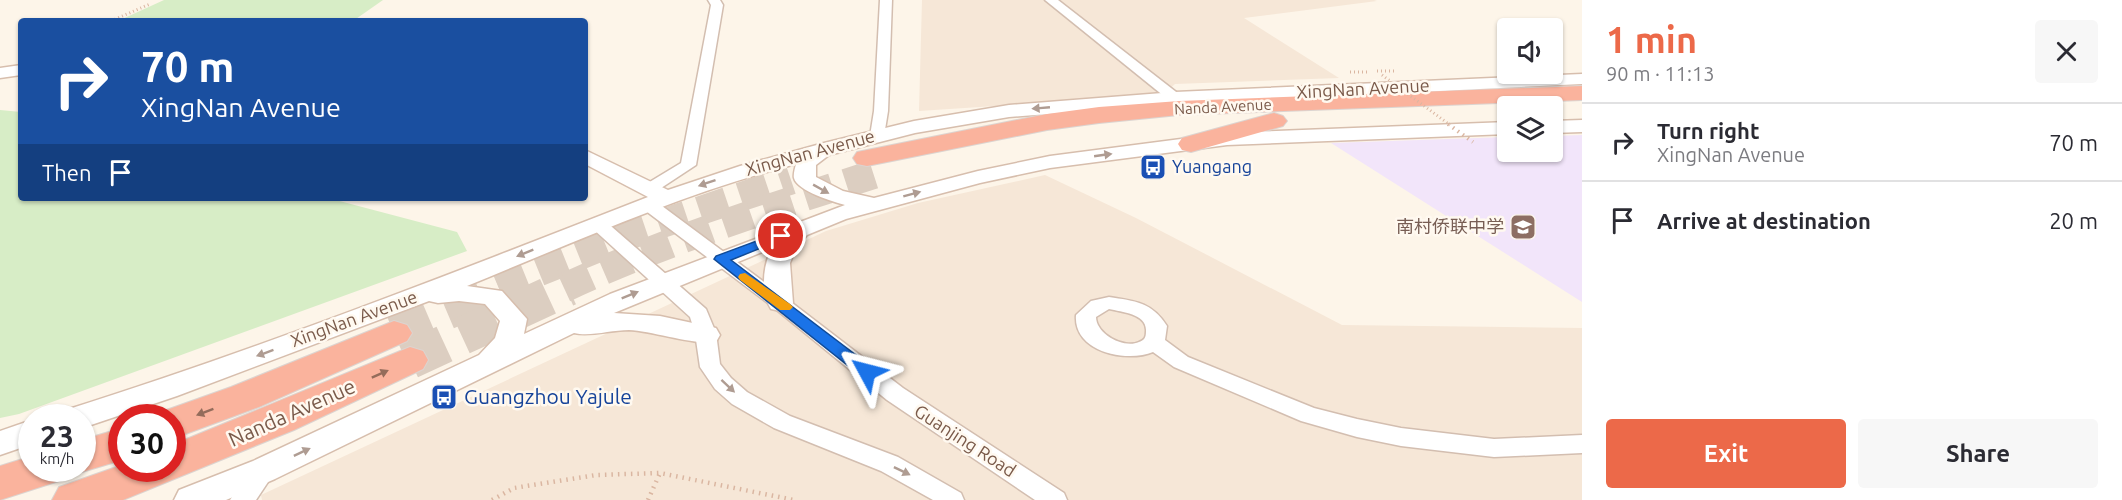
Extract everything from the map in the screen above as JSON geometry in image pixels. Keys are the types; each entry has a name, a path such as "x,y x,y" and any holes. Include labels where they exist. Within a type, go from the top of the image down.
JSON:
{"highway":[{"name":"Nanda Avenue","path":"1497,113 1112,129 876,165 1047,122 1099,115 1179,108 1582,93"},
{"path":"1234,95 1344,101"},
{"path":"1563,111 1582,110"},
{"path":"1191,144 1274,121"},
{"name":"Nanda Avenue","path":"186,419 245,397 402,346 280,419 186,457"},
{"path":"0,483 18,477"},
{"path":"74,500 123,482"}],"main road":[{"path":"0,75 18,71"},
{"path":"0,75 18,77"},
{"name":"XingNan Avenue","path":"96,412 167,389 410,299 597,224 654,197 824,149 915,127 1009,111 1175,98 1582,79"},
{"path":"1563,127 1582,126"},
{"path":"191,500 264,470 619,300 838,214 978,177 1050,162 1227,139 1497,128"},
{"path":"824,149 806,163 805,180 824,193 877,204"},
{"path":"588,158 654,197"},
{"path":"780,303 776,270 780,251 799,229"},
{"path":"410,299 459,293 493,297 514,319 508,342 480,367"},
{"path":"548,334 603,321 626,320 671,326 706,335"},
{"path":"0,442 18,436"}],"street":[{"path":"654,197 688,165 717,5 714,0"},
{"path":"877,136 881,111 886,0"},
{"path":"1051,0 1175,98"},
{"name":"Guanjing Road","path":"654,197 721,259 895,394 1055,500"},
{"path":"597,224 699,314 706,335 710,366 725,384 756,410 811,435 870,456 927,483 952,500"},
{"path":"1155,343 1181,362 1309,415 1357,428 1401,437 1494,448 1582,444"},
{"path":"242,500 264,470"}],"path":[{"path":"118,18 150,4"},
{"path":"1377,72 1401,71"},
{"path":"1350,72 1369,72"},
{"path":"1382,75 1473,142"},
{"path":"648,500 660,473"},
{"path":"492,500 514,488 549,482 596,475 660,473 794,500"}],"shaded area":[{"path":"922,0 1377,1 1244,18 1339,78 1175,84 1163,95 919,111"},
{"name":"南村侨联中学","path":"1582,135 1582,302 1331,143 1497,137 1497,162 1563,162 1563,136"},
{"path":"1045,175 1136,218 1342,325 1582,328 1582,500 262,500 261,495 826,231 918,203"}],"green space":[{"path":"164,0 383,0 357,18 125,18"},
{"path":"0,110 18,112 18,201 339,201 457,232 467,251 46,404 18,404 18,414 0,418"}],"tunnel":[{"path":"564,288 682,239 884,171"},
{"path":"499,288 640,231 791,180"},
{"path":"394,333 502,287"},
{"path":"410,360 568,287"}],"slow traffic":[{"path":"745,277 785,307"}],"place":[{"name":"Yuangang","path":"1153,167"},
{"name":"南村侨联中学","path":"1523,227"},
{"name":"Guangzhou Yajule","path":"444,397"}],"route":[{"path":"781,236 721,259 867,372"}]}
